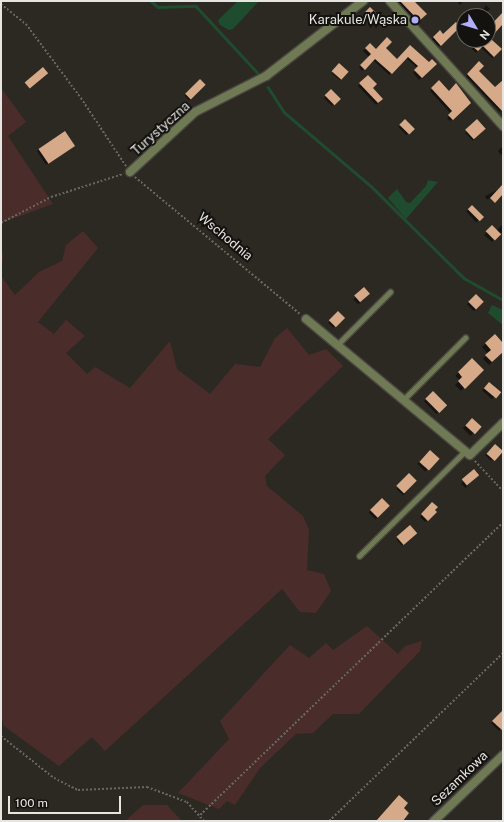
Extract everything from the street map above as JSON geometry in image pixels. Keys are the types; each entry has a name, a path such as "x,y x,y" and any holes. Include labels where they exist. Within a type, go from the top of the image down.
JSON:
{"street":[{"name":"Turystyczna","path":"130,172 195,112 266,76 363,1"},
{"path":"390,1 503,126"},
{"path":"306,319 468,453 503,423"},
{"name":"Sezamkowa","path":"434,821 503,755"}],"lane":[{"path":"336,345 390,292"},
{"path":"403,400 464,338"},
{"path":"359,556 468,453"}],"path":[{"name":"Wschodnia","path":"1,4 26,24 81,98 130,172 306,319"},
{"name":"Turystyczna","path":"1,223 51,197 130,172"},
{"path":"468,453 503,491"},
{"path":"200,815 503,522"},
{"path":"329,821 503,653"},
{"path":"1,736 54,778 78,790 147,787 187,802 204,821"}],"shaded area":[{"path":"238,1 259,1 233,29 229,30 220,25 218,20"},
{"path":"1,88 26,122 8,136 53,204 1,223"},
{"path":"428,180 438,182 406,219 388,198 397,189 406,202 410,203 426,186"},
{"path":"83,231 98,248 38,322 54,334 66,320 85,336 66,353 87,374 95,367 130,388 170,341 177,369 210,394 235,364 260,367 275,338 287,328 309,355 326,349 343,366 268,439 285,455 265,476 267,486 303,516 309,530 307,570 324,574 331,591 316,613 300,612 282,589 105,751 92,737 59,766 4,726 1,715 1,276 15,295 39,272 62,261 66,245"},
{"path":"1,250 3,255 1,276"},
{"path":"492,305 503,310 503,325 488,313"},
{"path":"367,626 398,654 405,646 422,641 420,651 359,714 333,714 313,733 296,734 260,768 235,805 227,801 219,809 178,793 229,739 220,721 290,645 309,658 326,643 333,650"},
{"path":"143,805 167,805 182,821 125,821"}],"building":[{"path":"400,1 414,1 427,14 419,21"},
{"path":"370,7 379,16 374,22 364,13"},
{"path":"503,12 503,24 496,32 496,19"},
{"path":"456,22 456,31 441,46 433,37 440,30 443,34"},
{"path":"387,37 392,42 386,48 397,59 410,45 429,62 432,59 437,64 422,78 414,70 418,66 408,57 392,74 375,59 365,70 360,65 371,54 365,48 370,43 376,49"},
{"path":"496,44 502,49 494,57 485,48 496,48"},
{"path":"479,61 484,66 479,71 495,87 503,80 503,112 467,74"},
{"path":"339,63 349,72 341,80 332,71"},
{"path":"43,67 48,73 30,89 25,82"},
{"path":"368,75 377,84 373,88 383,99 378,103 359,83"},
{"path":"200,79 206,85 191,100 185,94"},
{"path":"439,80 449,91 456,83 471,103 453,120 448,115 452,111 431,88"},
{"path":"331,89 341,99 335,105 325,95"},
{"path":"405,119 415,129 409,135 399,125"},
{"path":"477,119 486,129 474,139 465,130"},
{"path":"65,131 75,146 49,164 38,149"},
{"path":"503,184 503,194 495,203 490,198"},
{"path":"472,205 484,217 480,221 468,209"},
{"path":"492,225 501,234 495,241 486,231"},
{"path":"364,287 370,294 360,302 354,296"},
{"path":"476,294 484,302 476,310 468,302"},
{"path":"338,311 345,318 336,327 329,320"},
{"path":"495,334 503,343 503,352 492,362 485,355 491,350 485,343"},
{"path":"472,358 484,370 465,389 458,381 462,377 458,372"},
{"path":"489,382 501,392 496,398 484,388"},
{"path":"433,391 447,405 439,413 425,399"},
{"path":"472,418 482,427 475,434 465,425"},
{"path":"495,444 503,452 495,461 486,454"},
{"path":"430,450 440,459 429,471 419,462"},
{"path":"474,469 479,475 467,485 462,479"},
{"path":"409,473 417,481 404,494 396,486"},
{"path":"382,498 390,506 378,518 370,510"},
{"path":"432,502 438,507 435,510 437,512 428,521 421,514"},
{"path":"410,525 417,533 404,545 396,537"},
{"path":"503,710 503,731 492,721"},
{"path":"399,795 408,803 404,808 409,813 403,821 376,821"}],"waterway":[{"path":"151,1 158,7 196,6 257,72"},
{"path":"268,87 284,112 371,186 464,278 503,300"}],"place":[{"name":"Karakule/Wąska","path":"415,20"}]}
